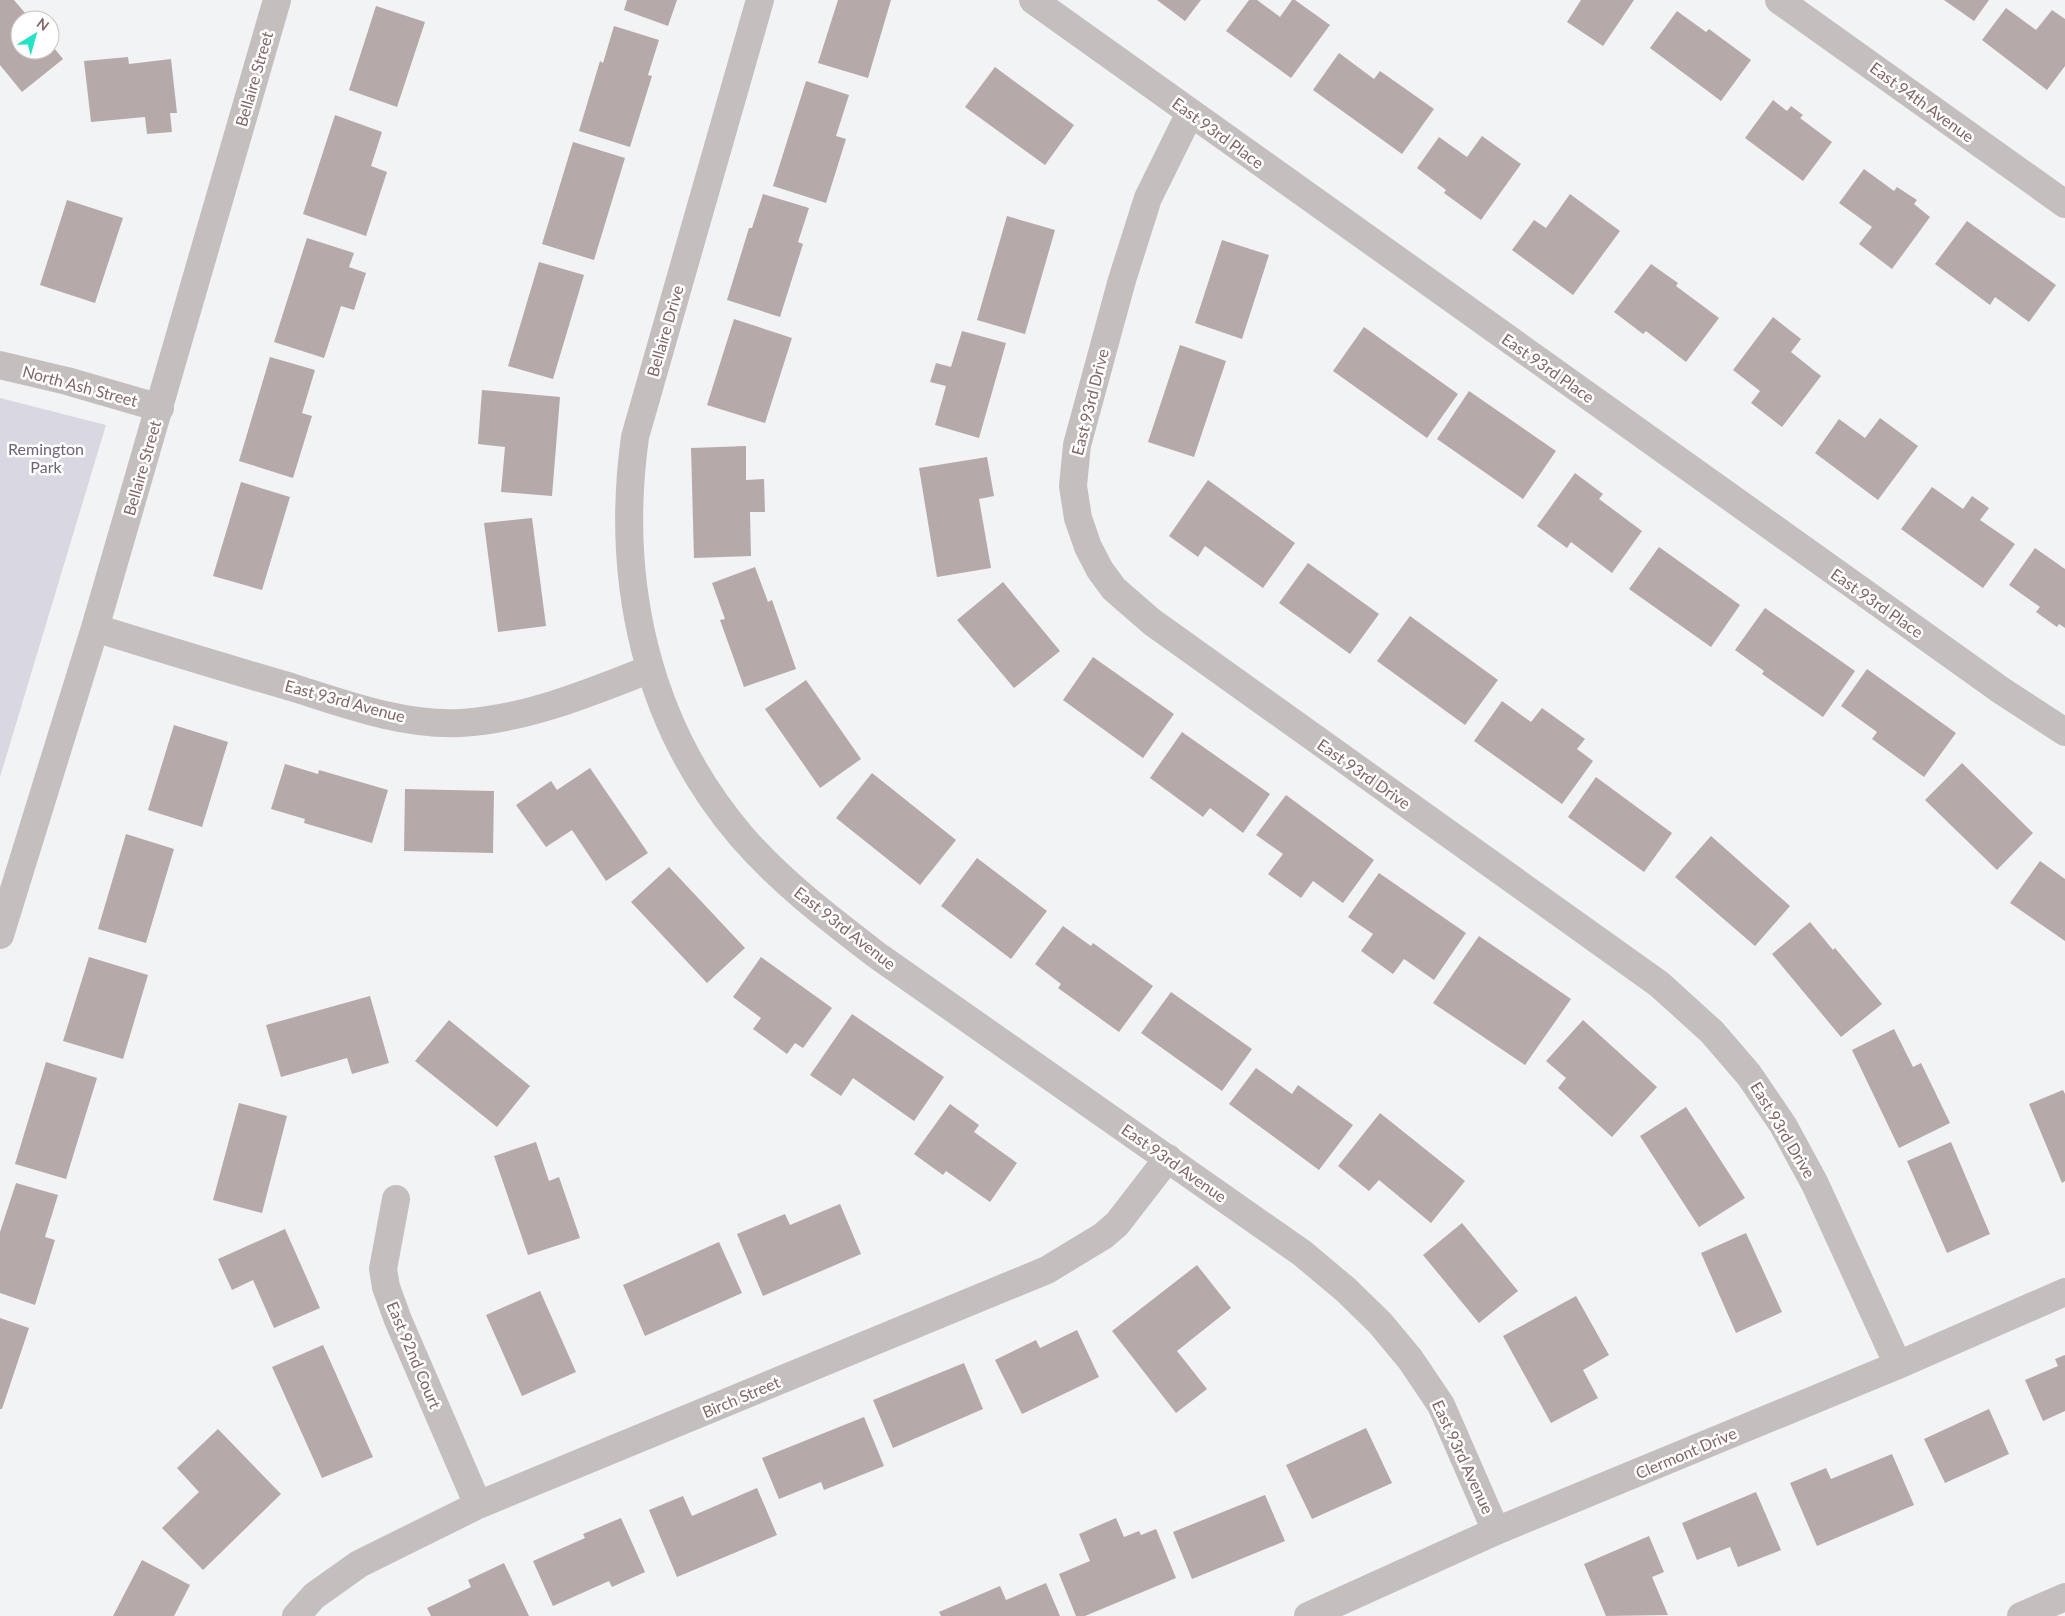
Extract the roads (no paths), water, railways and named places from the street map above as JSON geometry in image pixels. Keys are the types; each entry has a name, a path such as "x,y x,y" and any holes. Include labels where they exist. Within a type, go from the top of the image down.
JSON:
{"street":[{"name":"Bellaire Street","path":"0,934 95,628 277,0"},
{"name":"Bellaire Drive","path":"650,669 634,599 628,538 630,468 635,437 760,0"},
{"name":"East 93rd Place","path":"1033,0 2002,691 2065,732"},
{"name":"East 94th Avenue","path":"1779,0 2065,204"},
{"name":"East 93rd Drive","path":"1190,113 1148,198 1122,280 1077,445 1073,486 1078,518 1088,547 1100,570 1114,590 1152,622 1659,984 1712,1032 1750,1075 1783,1125 1815,1184 1898,1365"},
{"name":"North Ash Street","path":"0,365 160,408"},
{"name":"East 93rd Avenue","path":"95,628 365,710 423,721 461,723 525,713 586,694 650,669 666,714 680,743 719,808 779,875 817,909 878,956 1302,1253 1345,1289 1380,1323 1410,1359 1441,1405 1496,1531"},
{"name":"Birch Street","path":"296,1616 314,1596 359,1564 478,1505 1047,1270 1103,1236 1117,1224 1168,1158"},
{"name":"East 92nd Court","path":"396,1198 383,1270 386,1287 398,1320 478,1505"},
{"name":"Clermont Drive","path":"1308,1616 1496,1531 1898,1365 2065,1292"},
{"path":"2022,1616 2065,1597"}],"park label":[{"name":"Remington Park","path":"46,458"}]}
